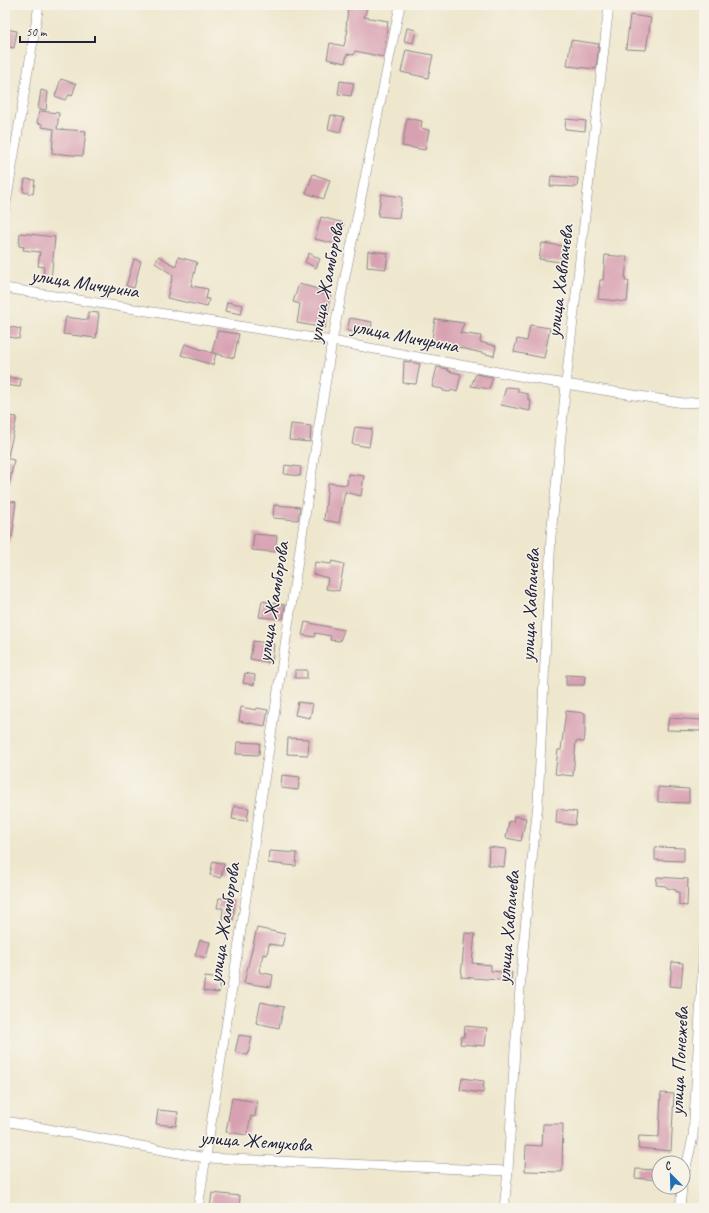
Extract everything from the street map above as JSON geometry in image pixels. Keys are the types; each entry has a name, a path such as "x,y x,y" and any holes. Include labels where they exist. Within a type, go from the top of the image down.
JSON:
{"street":[{"path":"5,209 39,5"},
{"name":"улица Жамборова","path":"198,1208 332,341 400,5"},
{"name":"улица Хавпачева","path":"504,1208 508,1171 515,1041 538,803 552,536 566,384 609,5"},
{"name":"улица Мичурина","path":"5,288 332,341 566,384 683,403 704,402"},
{"name":"улица Понежева","path":"689,1155 693,1137 704,943"},
{"name":"улица Жемухова","path":"5,1121 206,1158 508,1171"},
{"path":"680,1208 681,1195"}],"building":[{"path":"348,5 368,5 364,17 388,21 383,57 355,51 354,55 347,54 345,63 327,59 330,43 344,46 348,30 346,30"},
{"path":"630,15 651,18 646,50 626,49"},
{"path":"407,28 416,30 413,43 404,41"},
{"path":"5,29 17,31 14,48 5,46"},
{"path":"571,40 599,44 596,69 567,66"},
{"path":"406,50 433,55 428,78 401,72"},
{"path":"61,79 76,84 72,96 69,95 65,100 55,96"},
{"path":"340,81 354,83 351,96 338,94"},
{"path":"41,90 48,92 46,110 38,109"},
{"path":"39,111 59,113 57,129 86,131 83,156 52,153 54,129 42,127 42,124 37,123"},
{"path":"331,115 344,118 340,132 328,129"},
{"path":"407,118 422,121 421,128 429,130 425,150 402,146"},
{"path":"566,119 586,121 585,131 565,129"},
{"path":"313,174 330,180 324,199 306,193"},
{"path":"551,176 578,178 577,187 550,186"},
{"path":"25,179 35,180 33,194 23,192"},
{"path":"381,194 402,197 399,218 378,216"},
{"path":"321,217 344,223 339,245 315,239"},
{"path":"20,233 55,237 51,280 43,279 44,267 38,266 40,252 23,250 24,247 19,246"},
{"path":"542,243 563,246 560,262 539,259"},
{"path":"368,251 388,253 386,269 367,267"},
{"path":"309,253 320,259 316,268 305,262"},
{"path":"605,255 627,257 625,281 629,281 627,302 598,299 600,280 603,280"},
{"path":"159,256 176,267 178,257 197,262 191,286 208,289 206,299 209,299 207,307 167,298 173,275 155,263"},
{"path":"134,259 141,261 134,288 126,286"},
{"path":"299,284 322,290 321,294 330,295 325,328 297,323 300,304 293,302"},
{"path":"227,302 243,305 241,314 225,311"},
{"path":"88,312 99,313 96,338 63,334 66,317 88,320"},
{"path":"350,318 372,322 370,334 347,331"},
{"path":"435,319 464,323 460,333 481,336 480,342 496,346 494,356 441,343 440,348 431,346"},
{"path":"530,325 550,328 544,358 514,352 517,339 527,341"},
{"path":"6,326 21,329 19,339 5,336"},
{"path":"217,331 239,334 234,358 213,353 216,354 213,365 181,355 185,344 212,353"},
{"path":"404,361 420,364 416,384 403,383"},
{"path":"437,367 461,374 457,392 452,390 450,392 443,391 443,389 432,387"},
{"path":"476,374 493,377 489,389 471,386"},
{"path":"5,377 21,379 20,387 5,385"},
{"path":"506,387 518,388 518,392 528,394 528,400 531,400 530,411 501,405"},
{"path":"5,416 17,417 8,456 5,455"},
{"path":"291,424 311,426 310,442 289,440"},
{"path":"355,427 372,429 369,447 352,444"},
{"path":"5,458 14,460 9,486 5,486"},
{"path":"285,465 301,467 300,476 284,474"},
{"path":"348,474 364,476 361,496 345,492 339,523 324,520 328,483 347,485"},
{"path":"5,500 16,502 12,537 10,537 9,543 5,542"},
{"path":"274,505 300,507 298,520 273,518"},
{"path":"254,534 277,536 275,552 252,550"},
{"path":"332,561 344,564 339,591 326,589 328,578 313,574 315,562 331,564"},
{"path":"262,601 285,605 283,619 259,617"},
{"path":"305,622 344,630 340,641 330,640 331,636 315,633 315,637 302,635"},
{"path":"253,641 274,644 272,663 250,659"},
{"path":"295,670 307,670 307,678 295,678"},
{"path":"245,673 255,675 254,685 243,683"},
{"path":"566,675 585,676 584,685 566,685"},
{"path":"298,702 313,704 310,718 295,715"},
{"path":"241,707 256,710 257,708 268,710 265,726 239,721"},
{"path":"566,711 585,713 584,742 576,741 573,776 555,774 558,750 561,750"},
{"path":"669,718 702,720 701,731 667,730"},
{"path":"288,738 309,739 308,755 287,754"},
{"path":"237,742 260,743 259,755 236,754"},
{"path":"282,775 300,777 298,790 281,788"},
{"path":"658,787 689,789 689,803 658,802"},
{"path":"234,806 249,808 247,821 232,819"},
{"path":"557,809 577,812 575,825 556,823"},
{"path":"514,816 526,818 521,841 506,838 509,821 513,822"},
{"path":"489,847 506,849 504,867 488,865"},
{"path":"655,847 684,848 684,861 655,860"},
{"path":"269,851 297,853 296,866 268,863"},
{"path":"213,861 224,864 221,878 210,875"},
{"path":"657,877 688,879 687,906 679,905 679,892 667,888 666,886 656,885"},
{"path":"219,898 235,899 233,920 222,919 223,908 217,908"},
{"path":"257,928 285,934 282,946 269,944 267,955 263,954 259,972 273,975 271,987 244,983"},
{"path":"465,933 475,934 472,963 491,965 491,971 512,973 511,981 461,977"},
{"path":"200,940 210,942 206,958 195,955"},
{"path":"672,962 683,963 681,987 670,986"},
{"path":"205,977 221,979 219,993 203,991"},
{"path":"261,1002 284,1007 279,1028 256,1023"},
{"path":"465,1026 487,1028 485,1046 460,1044 461,1037 464,1037"},
{"path":"239,1035 252,1037 248,1055 235,1052"},
{"path":"462,1078 484,1081 483,1093 460,1090"},
{"path":"661,1093 674,1094 671,1151 638,1148 639,1136 659,1137"},
{"path":"232,1098 257,1102 255,1117 251,1116 247,1135 226,1132"},
{"path":"158,1110 178,1112 176,1126 156,1124"},
{"path":"543,1124 563,1124 562,1172 525,1171 526,1145 542,1146"},
{"path":"636,1169 651,1170 651,1179 635,1178"},
{"path":"212,1193 240,1196 239,1208 210,1208"}]}
